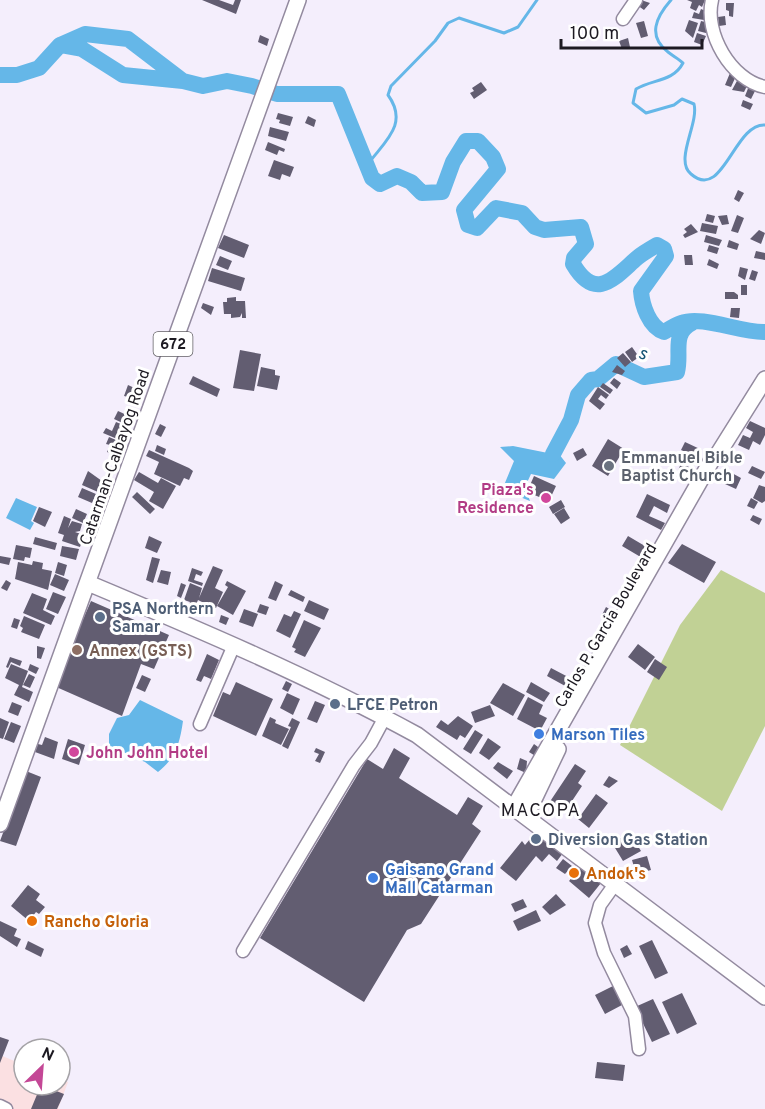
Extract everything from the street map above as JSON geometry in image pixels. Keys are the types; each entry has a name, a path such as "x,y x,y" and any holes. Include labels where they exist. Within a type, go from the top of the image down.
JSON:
{"main road":[{"name":"Catarman-Calbayog Road","path":"0,824 298,0"},
{"name":"Carlos P. Garcia Boulevard","path":"520,812 570,718 705,478 717,462 718,454 765,379"},
{"path":"88,583 234,645 385,717 417,735 765,997"}],"street":[{"path":"623,19 636,0"},
{"path":"712,0 713,33 734,70 756,85 765,87"},
{"path":"200,724 234,645"},
{"path":"243,951 385,717"},
{"path":"615,884 600,906 595,923 604,953 635,1016 639,1049"},
{"path":"0,1106 6,1109"}],"shaded area":[{"path":"0,1055 12,1060 12,1097 62,1097 58,1109 0,1109"}],"green space":[{"path":"721,570 765,593 765,726 722,811 620,745 680,625"}],"water":[{"path":"513,446 548,453 555,449 566,463 554,479 531,474 525,487 530,501 502,490 514,461 500,447"},
{"path":"16,498 37,507 30,530 6,518"},
{"path":"140,700 183,721 176,749 169,761 158,772 145,762 109,746 109,734 117,718 129,715"}],"building":[{"path":"202,0 219,0 233,5 235,0 241,0 236,14"},
{"path":"641,0 650,3 644,10 637,5"},
{"path":"687,0 705,0 702,7 699,5 696,11 690,8 692,2"},
{"path":"726,3 734,3 733,17 729,16 729,11 726,10"},
{"path":"701,9 708,12 704,20 692,18 694,12 699,14"},
{"path":"725,16 726,25 719,26 718,17"},
{"path":"689,20 698,23 693,38 685,31"},
{"path":"644,21 648,36 641,38 636,23"},
{"path":"701,21 709,23 706,33 698,31"},
{"path":"697,33 706,36 702,45 694,42"},
{"path":"260,35 269,39 267,46 258,42"},
{"path":"628,38 630,47 622,49 619,41"},
{"path":"730,73 736,76 731,87 725,85"},
{"path":"738,79 748,84 744,92 732,90"},
{"path":"481,82 487,90 474,99 470,93 474,91 472,88"},
{"path":"749,86 756,89 751,99 745,96"},
{"path":"743,100 753,104 750,110 741,106"},
{"path":"278,113 293,117 290,126 279,123 280,120 276,119"},
{"path":"308,116 316,120 314,127 305,123"},
{"path":"270,127 289,132 286,141 268,136"},
{"path":"268,142 285,149 284,152 279,150 277,155 265,150"},
{"path":"274,160 294,167 290,177 282,174 280,180 268,176"},
{"path":"738,190 744,193 739,202 734,199"},
{"path":"707,214 715,216 713,223 705,221"},
{"path":"727,215 729,224 722,225 718,216"},
{"path":"737,215 744,218 738,233 731,231"},
{"path":"702,223 718,226 716,234 700,231"},
{"path":"691,224 698,232 685,238 683,235 687,232 684,229"},
{"path":"759,230 765,233 761,244 750,239"},
{"path":"224,235 249,245 244,258 218,248"},
{"path":"706,235 722,240 719,246 704,242"},
{"path":"729,240 739,244 737,250 727,247"},
{"path":"709,245 719,248 717,254 707,251"},
{"path":"756,251 765,253 765,260 754,258"},
{"path":"684,255 692,255 693,265 685,265"},
{"path":"220,256 232,261 228,270 216,265"},
{"path":"709,259 719,264 717,269 707,265"},
{"path":"740,267 748,269 745,280 738,276"},
{"path":"212,268 245,278 241,291 208,281"},
{"path":"752,270 758,272 755,281 749,279"},
{"path":"741,285 747,285 747,295 741,295"},
{"path":"725,292 734,292 738,295 738,299 725,299"},
{"path":"236,297 236,301 245,301 246,318 242,318 242,313 240,317 231,318 231,314 224,314 223,302 227,302 227,298"},
{"path":"203,303 214,307 211,315 201,308"},
{"path":"731,308 740,308 739,318 730,317"},
{"path":"632,347 639,357 632,362 625,352"},
{"path":"240,350 261,354 254,391 233,388"},
{"path":"623,353 631,362 625,367 617,358"},
{"path":"617,365 625,371 622,375 612,372"},
{"path":"261,367 275,370 275,375 280,376 277,390 257,386"},
{"path":"193,376 220,389 217,397 189,384"},
{"path":"614,378 621,383 617,389 610,383"},
{"path":"603,383 613,390 610,394 600,387"},
{"path":"128,385 141,391 136,399 124,396"},
{"path":"598,387 609,395 606,399 601,395 598,399 605,404 600,410 589,401"},
{"path":"118,411 131,417 127,425 114,419"},
{"path":"750,421 765,428 765,435 760,445 753,441 749,450 738,445 743,435 750,438 753,432 746,428"},
{"path":"116,422 128,427 122,441 103,433 106,428 112,431"},
{"path":"160,424 166,427 161,437 155,434"},
{"path":"109,437 123,443 117,456 107,452 110,445 106,444"},
{"path":"608,439 624,449 608,476 592,466"},
{"path":"685,442 702,450 699,458 681,450"},
{"path":"157,445 166,449 164,455 155,451"},
{"path":"583,448 587,455 577,461 573,453"},
{"path":"149,450 193,471 189,480 184,478 180,486 154,474 159,462 146,456"},
{"path":"681,463 693,469 689,476 678,471"},
{"path":"752,466 765,472 761,479 748,473"},
{"path":"88,471 102,481 98,492 82,485"},
{"path":"139,472 158,483 161,478 176,486 163,509 149,501 154,492 134,480"},
{"path":"730,472 741,478 736,489 725,484"},
{"path":"534,476 556,486 549,501 527,492"},
{"path":"759,485 765,487 765,501 762,503 753,498"},
{"path":"82,488 96,494 92,503 78,497"},
{"path":"137,492 155,509 150,514 132,497"},
{"path":"647,494 670,505 667,513 654,506 649,516 665,523 661,530 636,517"},
{"path":"751,498 758,502 754,509 747,506"},
{"path":"561,500 565,507 553,514 549,507"},
{"path":"39,507 52,512 45,527 33,521"},
{"path":"564,508 570,518 561,524 554,514"},
{"path":"76,509 87,514 83,523 72,518"},
{"path":"753,515 762,519 759,525 750,520"},
{"path":"64,516 71,519 68,528 72,521 82,524 80,531 75,532 84,535 80,547 62,541 64,535 58,533"},
{"path":"149,536 162,542 157,553 145,548"},
{"path":"628,536 650,549 644,559 622,546"},
{"path":"35,537 57,543 55,550 33,544"},
{"path":"682,544 716,562 704,583 668,563"},
{"path":"16,545 32,548 30,558 25,557 24,561 13,559"},
{"path":"62,546 79,549 76,560 60,556"},
{"path":"0,556 11,558 9,565 0,563"},
{"path":"152,557 160,559 153,583 146,580"},
{"path":"33,561 43,563 42,569 52,571 48,590 15,579 18,562 32,565"},
{"path":"58,562 67,565 64,576 55,573"},
{"path":"213,566 223,570 215,588 223,592 216,608 200,605 202,602 198,600 195,607 189,605 190,602 184,600 190,583 202,588 199,598"},
{"path":"192,568 203,572 201,576 196,574 194,580 203,583 202,586 188,581"},
{"path":"161,570 171,572 168,585 157,582"},
{"path":"55,574 69,580 64,591 50,585"},
{"path":"6,580 11,583 7,591 1,588"},
{"path":"227,581 246,591 233,615 217,606 228,587 225,585"},
{"path":"275,581 283,585 276,601 268,598"},
{"path":"181,583 186,585 181,598 177,596"},
{"path":"291,590 305,597 303,602 288,595"},
{"path":"53,592 66,597 58,614 46,609"},
{"path":"32,593 47,599 43,610 55,616 51,625 23,613"},
{"path":"309,600 329,609 324,620 304,611"},
{"path":"91,601 169,635 154,669 141,664 122,716 54,686"},
{"path":"260,604 269,607 266,615 257,612"},
{"path":"606,607 616,613 612,620 602,615"},
{"path":"244,609 258,614 253,627 239,622"},
{"path":"294,611 301,614 290,638 276,631 284,614 291,617"},
{"path":"221,615 229,618 226,625 219,622"},
{"path":"24,616 45,625 39,639 21,632 23,628 20,626"},
{"path":"14,618 20,620 17,629 11,627"},
{"path":"304,620 321,628 305,657 294,652 296,649 292,647"},
{"path":"638,644 655,657 645,670 628,657"},
{"path":"37,646 45,648 41,659 37,658"},
{"path":"207,654 219,660 211,679 204,676 201,682 196,680"},
{"path":"10,657 22,661 20,666 11,662 8,668 6,667"},
{"path":"655,659 667,667 659,680 647,672"},
{"path":"11,664 28,671 22,687 33,692 29,702 14,695 19,685 5,678"},
{"path":"30,664 39,668 36,674 28,670"},
{"path":"551,668 572,679 567,687 547,676"},
{"path":"29,674 35,677 30,688 23,685"},
{"path":"142,675 151,679 145,692 136,688"},
{"path":"286,681 292,684 288,692 282,689"},
{"path":"236,682 273,699 256,736 213,716 223,692 230,695"},
{"path":"531,682 550,693 544,702 526,692"},
{"path":"503,683 525,695 513,716 490,703"},
{"path":"287,693 300,699 293,715 280,708"},
{"path":"528,697 543,705 539,714 547,718 540,731 517,719"},
{"path":"315,701 325,705 317,723 307,719"},
{"path":"12,702 22,706 18,716 8,712"},
{"path":"490,705 495,716 475,723 471,712"},
{"path":"458,716 473,726 465,738 460,735 457,740 436,727 441,720 448,725"},
{"path":"270,717 276,720 275,723 289,729 281,745 262,736"},
{"path":"0,718 9,722 3,739 0,738"},
{"path":"292,718 300,722 288,749 282,746 291,727 288,726"},
{"path":"11,722 21,726 14,743 4,739"},
{"path":"475,730 483,735 471,754 463,749"},
{"path":"45,737 58,742 54,759 35,752 38,744 42,745"},
{"path":"488,738 501,747 489,760 479,753"},
{"name":"John John Hotel","path":"68,739 85,745 79,765 62,759"},
{"path":"534,744 542,750 537,757 529,752"},
{"path":"316,748 325,752 320,763 315,761 319,754 314,752"},
{"name":"Gaisano Grand Mall Catarman","path":"394,748 410,758 399,778 457,815 468,797 483,806 472,824 481,831 421,924 407,930 364,1002 260,938 367,759 383,769"},
{"path":"520,758 527,761 526,773 517,769"},
{"path":"498,762 513,771 507,779 493,768"},
{"path":"575,764 586,771 578,783 582,786 564,813 549,803"},
{"path":"26,771 41,777 16,846 0,841"},
{"path":"609,776 618,781 609,788 603,785"},
{"path":"596,794 608,803 589,828 578,819"},
{"path":"536,832 563,853 557,861 549,854 542,862 536,856 516,881 500,868 522,841 525,845"},
{"path":"630,833 641,851 623,861 612,843"},
{"path":"647,856 651,870 636,874 632,860"},
{"path":"563,859 572,866 565,874 556,868"},
{"path":"581,867 601,883 589,898 569,881"},
{"path":"28,885 40,894 36,900 45,907 39,914 36,912 29,921 11,906"},
{"path":"556,894 566,905 550,915 542,907"},
{"path":"523,899 527,907 515,912 511,904"},
{"path":"536,910 541,921 518,931 513,921"},
{"path":"0,921 17,929 14,936 21,939 17,947 0,936"},
{"path":"652,940 668,973 655,979 639,946"},
{"path":"28,941 44,949 41,957 25,949"},
{"path":"627,945 632,954 624,958 620,949"},
{"path":"613,986 622,1005 605,1014 595,995"},
{"path":"682,993 697,1024 677,1034 662,1002"},
{"path":"653,999 670,1034 652,1042 635,1007"},
{"path":"0,1037 9,1040 0,1063"},
{"path":"597,1062 625,1065 623,1081 595,1078"},
{"path":"36,1097 63,1097 57,1109 31,1109"}],"waterway":[{"path":"368,164 387,140 395,124 394,105 388,95 391,86 435,41 448,23 459,18 504,33 518,27 537,0"},
{"path":"671,0 661,13 656,33 661,46 683,63 674,74 636,89 633,103 646,113 674,105 682,99 694,104 695,112 685,160 686,168 691,174 702,180 712,178 745,136 754,128 765,125"},
{"path":"0,75 17,75 39,68 60,45 85,34 128,39 183,81"},
{"path":"60,45 82,49 123,75 183,81 203,86 227,81 277,94 338,94 372,178 380,184 397,176 411,182 422,193 442,192 453,162 466,141 478,141 493,157 498,169 464,210 468,225 477,228 496,208 522,213 535,227 544,230 581,227 586,244 574,258 573,264 581,276 598,284 613,279 639,256 657,245 664,249 666,256 641,291 647,315 654,325 664,332 681,323 700,321 765,332"},
{"name":"s","path":"553,454 571,420 578,395 591,380 598,379 616,364 644,377 677,372 679,338 686,327 692,323"}],"place":[{"name":"Emmanuel Bible Baptist Church","path":"609,466"},
{"name":"Piaza's Residence","path":"546,498"},
{"name":"PSA Northern Samar","path":"100,617"},
{"name":"Annex (GSTS)","path":"77,650"},
{"name":"LFCE Petron","path":"335,704"},
{"name":"Marson Tiles","path":"539,734"},
{"name":"John John Hotel","path":"74,752"},
{"name":"Diversion Gas Station","path":"536,839"},
{"name":"Andok's","path":"574,873"},
{"name":"Gaisano Grand Mall Catarman","path":"373,878"},
{"name":"Rancho Gloria","path":"32,921"}],"district":[{"name":"MACOPA","path":"541,810"}]}
